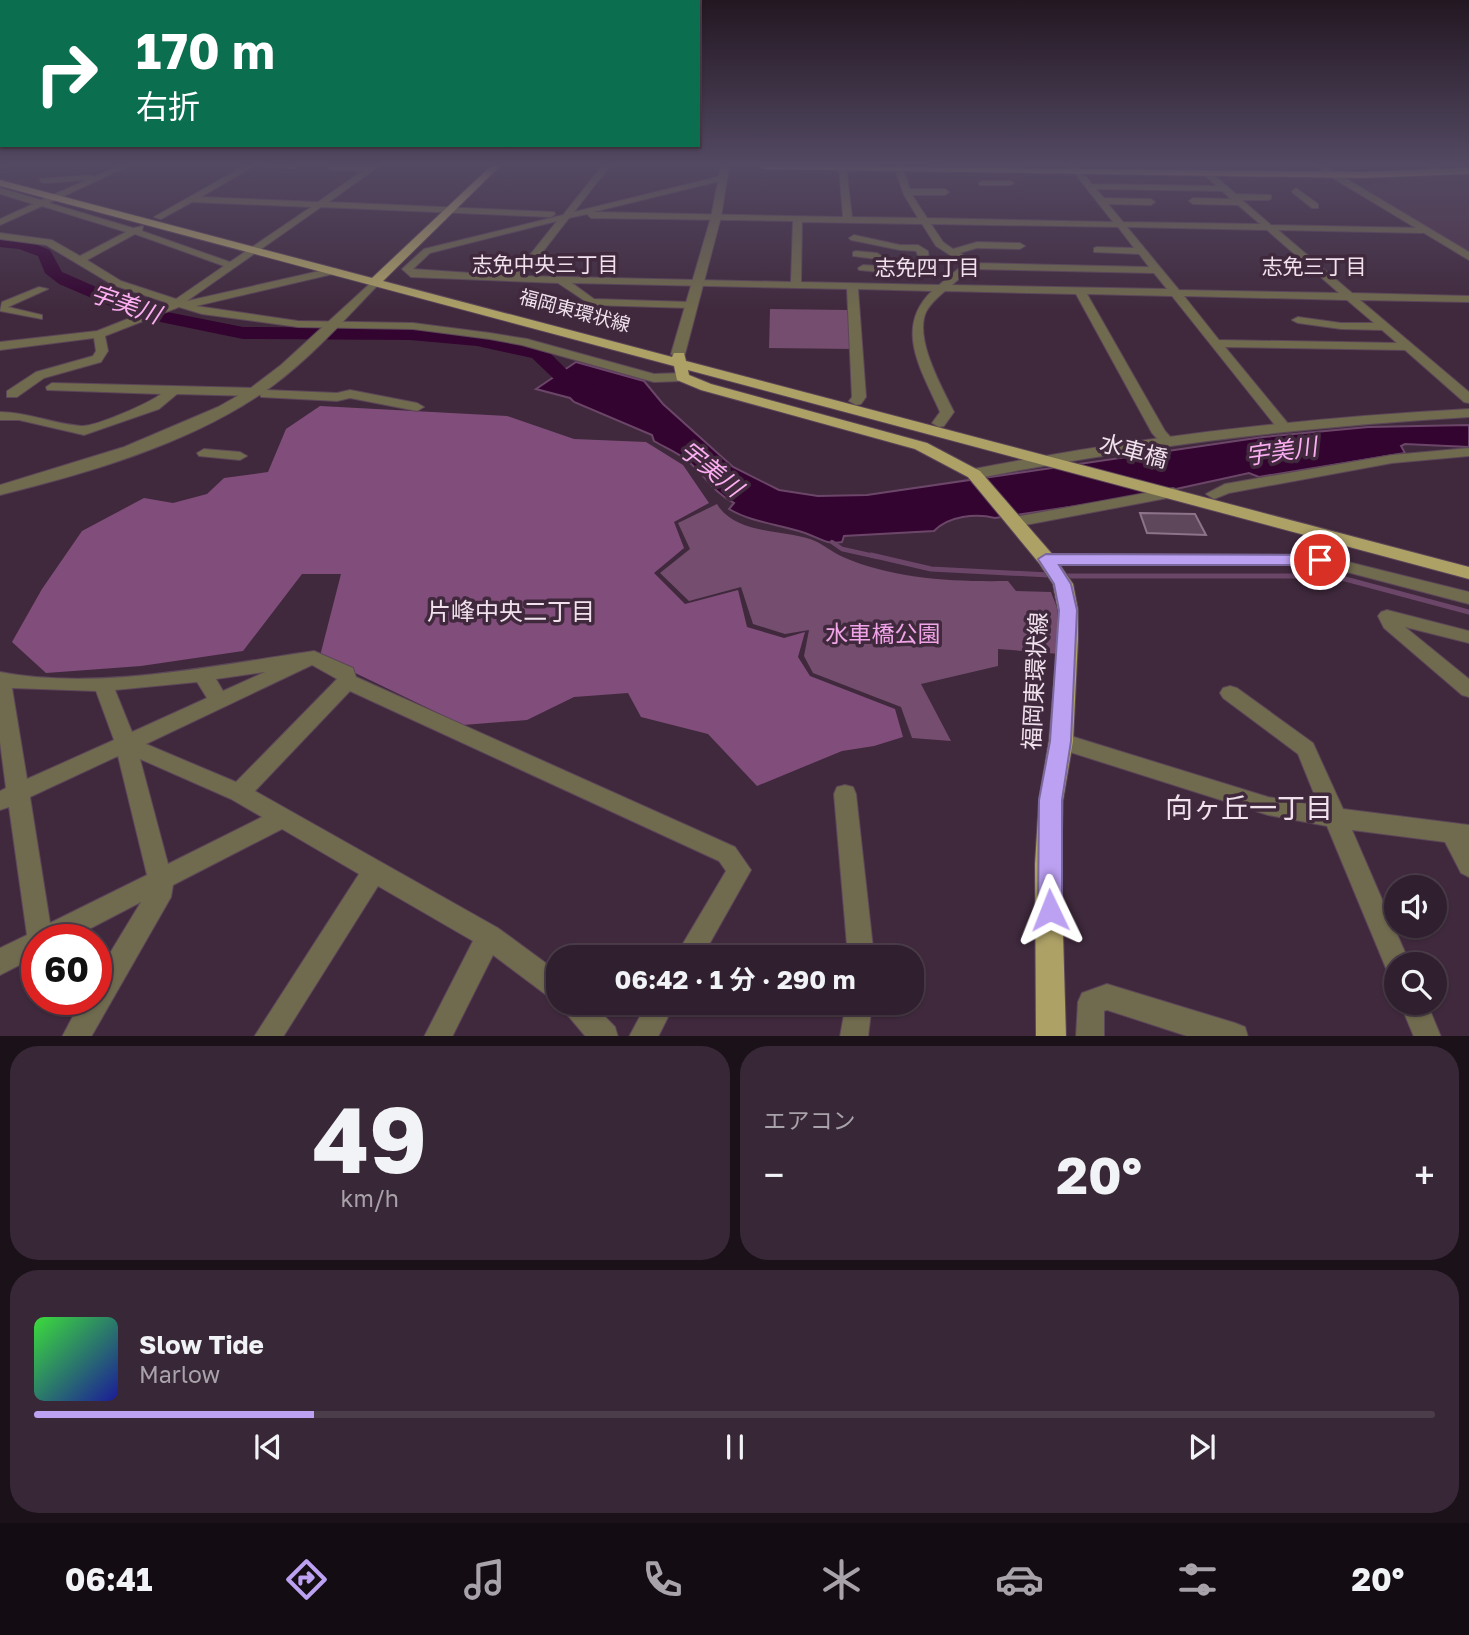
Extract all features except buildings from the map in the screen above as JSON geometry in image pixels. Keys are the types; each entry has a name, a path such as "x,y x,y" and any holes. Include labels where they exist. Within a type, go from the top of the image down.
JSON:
{"main road":[{"name":"福岡東環状線","path":"137,214 681,365 1056,458"},
{"path":"378,280 446,214"},
{"name":"福岡東環状線","path":"260,247 332,271 378,280"},
{"name":"福岡東環状線","path":"681,365 856,401 1056,458"},
{"name":"福岡東環状線","path":"681,365 706,387 921,446 977,476 1053,569 1068,610 1061,741 1051,800 1051,1036"},
{"name":"水車橋","path":"1056,458 1174,490"},
{"name":"水車橋","path":"1056,458 1174,490"},
{"path":"1174,490 1214,494 1469,562"},
{"path":"1174,490 1469,573"}],"street":[{"path":"80,214 233,266"},
{"path":"80,260 163,214"},
{"path":"182,303 307,214"},
{"path":"555,214 924,220 999,229 1120,225 1422,230"},
{"path":"921,214 939,244 969,261 968,266"},
{"path":"1112,214 1283,426"},
{"path":"1255,214 1469,399"},
{"path":"1397,214 1469,257"},
{"path":"568,215 427,251 407,270 411,274 516,279 1469,299"},
{"path":"516,279 568,215"},
{"path":"1186,216 1196,226"},
{"path":"0,236 49,242 117,283 202,310 261,321 413,326 490,336 523,342 654,378 681,365 690,305 716,217"},
{"path":"796,285 798,218"},
{"path":"3,221 32,221"},
{"path":"984,232 999,229"},
{"path":"854,238 871,239 881,246 918,248 923,251 924,258"},
{"path":"953,252 978,245 1020,246"},
{"path":"1097,250 1141,251"},
{"path":"856,254 877,256"},
{"path":"939,423 947,412 917,331 921,311 968,266 1156,270"},
{"path":"863,268 880,269"},
{"path":"0,346 99,334 182,303 332,271"},
{"path":"0,490 163,438 260,393 378,280"},
{"path":"561,280 591,302 690,305"},
{"path":"852,286 859,397 856,401"},
{"path":"1,305 43,289"},
{"path":"1080,291 1158,433 1167,441"},
{"path":"1,305 38,317"},
{"path":"1298,320 1341,326 1385,327"},
{"path":"12,394 40,375 97,359 102,351 99,334"},
{"path":"1215,343 1409,347"},
{"path":"52,387 175,389 337,397 350,394 417,407"},
{"path":"0,416 19,416 84,431 154,407 175,389"},
{"path":"977,476 1056,458 1283,426 1469,413"},
{"path":"1214,494 1225,489 1347,467 1427,454 1469,452"},
{"path":"204,453 240,456"},
{"path":"1013,520 1174,490"},
{"path":"1053,569 1320,560 1469,598"},
{"path":"1469,637 1387,616 1390,624 1469,690"},
{"path":"8,797 314,657"},
{"path":"36,924 8,797 1,680 20,684 104,686 314,657 346,673 347,681"},
{"path":"202,673 219,702"},
{"path":"239,793 347,681"},
{"path":"347,681 727,854 739,870 695,945"},
{"path":"76,1036 162,889 126,744 104,686"},
{"path":"1230,693 1306,749 1392,952"},
{"path":"1061,741 1268,806 1335,818 1460,834 1469,866"},
{"path":"126,744 239,793 489,937 546,979"},
{"path":"845,794 860,945"},
{"path":"73,924 280,819"},
{"path":"268,1036 374,872"},
{"path":"438,1036 489,937"},
{"path":"0,962 21,951"},
{"path":"1090,1036 1091,1002 1107,997 1232,1036"},
{"path":"585,1015 604,1036"},
{"path":"643,1036 655,1015"},
{"path":"854,1036 857,1015"},
{"path":"1418,1015 1428,1036"}],"shaded area":[{"path":"1403,214 1469,214 1469,255"},
{"path":"320,406 507,416 574,439 646,442 683,465 709,503 674,522 684,548 654,573 685,604 738,590 747,627 784,638 805,632 798,657 810,676 895,709 903,737 874,746 842,751 757,786 708,734 641,717 628,693 574,697 527,720 463,725 320,656 341,574 302,574 243,651 141,666 46,673 12,642 42,589 82,531 144,498 173,503 207,494 224,478 268,472 286,429"}],"green space":[{"path":"770,309 849,310 853,349 769,348"},
{"name":"水車橋公園","path":"717,504 725,514 747,526 810,539 843,557 882,570 945,580 1008,581 1016,591 1051,592 1059,613 1060,654 998,649 998,666 921,684 951,741 912,738 901,707 813,673 804,656 809,630 785,634 753,624 741,587 689,601 660,573 690,549 678,523"}],"water":[{"path":"576,362 644,381 663,404 733,467 779,490 818,496 867,495 1263,437 1368,427 1469,425 1469,447 1405,444 1401,446 1405,453 1259,477 1249,473 1144,496 995,518 963,517 947,522 934,531 844,536 842,542 832,543 729,509 734,503 715,489 688,461 654,441 652,435 570,398 536,389"}],"waterway":[{"name":"宇美川","path":"0,242 22,244 44,253 56,275 127,304 136,311 243,333 410,334 477,340 539,353 560,374 591,389"},
{"path":"832,542 842,549 878,557"},
{"path":"871,555 931,569 1049,575"},
{"path":"1062,576 1334,576 1469,612"}],"district":[{"name":"志免中央三丁目","path":"545,264"},
{"name":"志免三丁目","path":"1314,266"},
{"name":"志免四丁目","path":"927,267"},
{"name":"片峰中央二丁目","path":"511,610"},
{"name":"向ヶ丘一丁目","path":"1249,807"}],"route":[{"path":"1050,910 1048,863 1051,800 1061,741 1068,610 1063,584 1046,559 1320,560"}]}
